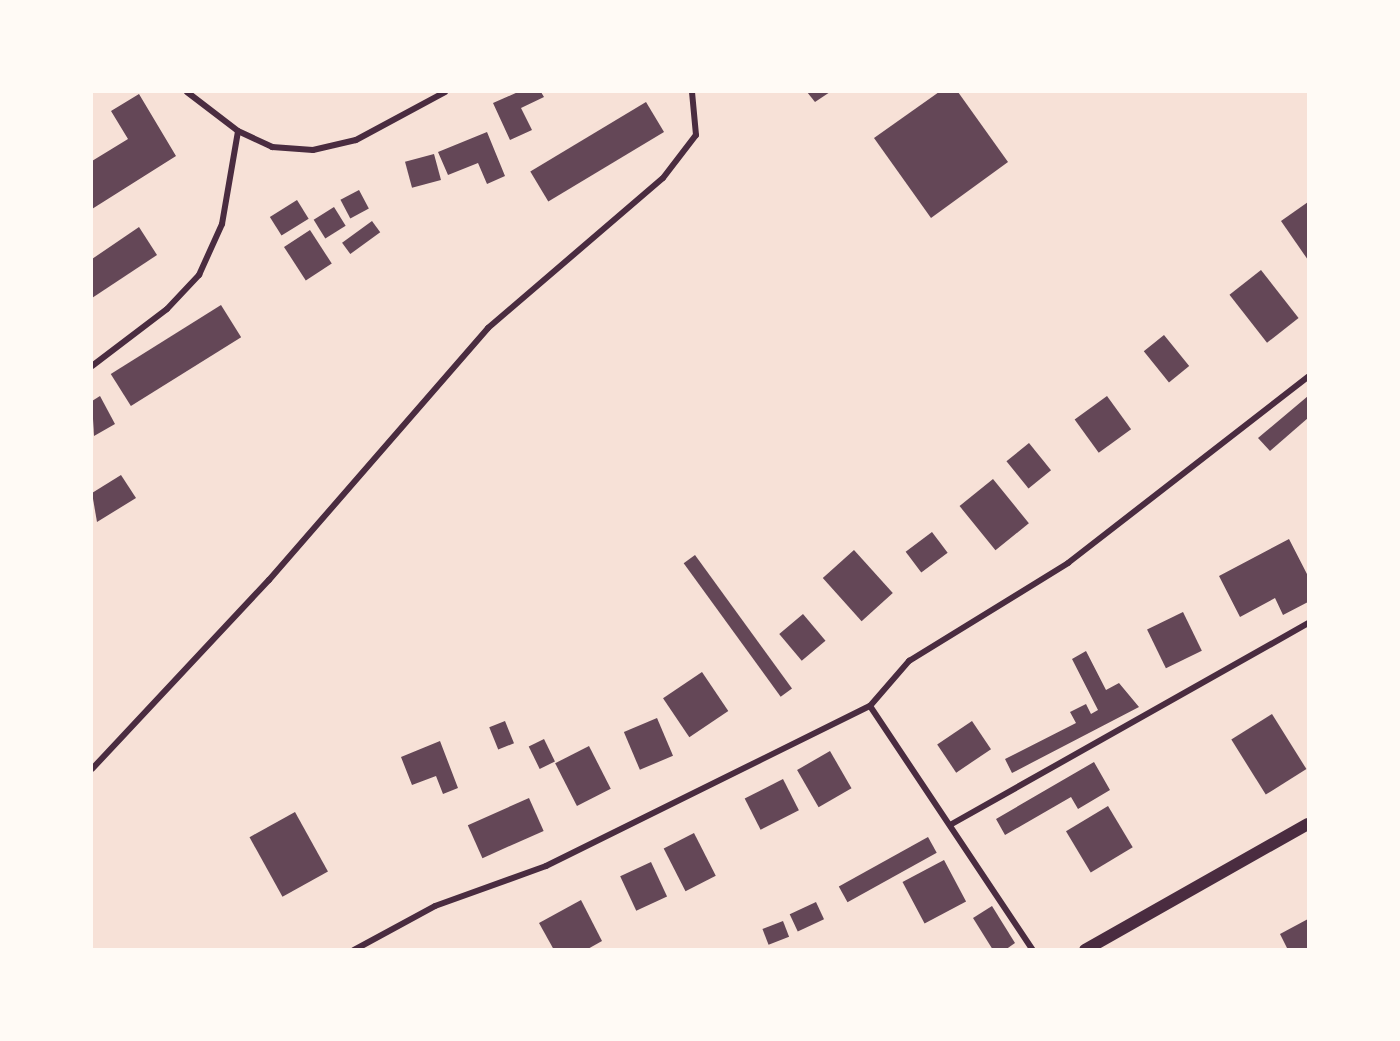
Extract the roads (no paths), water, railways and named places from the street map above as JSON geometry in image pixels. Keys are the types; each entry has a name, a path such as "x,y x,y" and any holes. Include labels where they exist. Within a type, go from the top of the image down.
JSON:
{"main road":[{"path":"1085,950 1308,824"}],"street":[{"path":"187,92 238,131 272,147 313,150 356,140 445,92"},
{"path":"92,769 269,580 488,328 663,178 696,135 692,92"},
{"path":"92,366 167,309 199,275 222,224 238,131"},
{"path":"354,950 435,906 546,866 870,706 909,661 1068,563 1308,377"},
{"path":"950,825 1308,623"},
{"path":"870,706 1033,950"}]}
